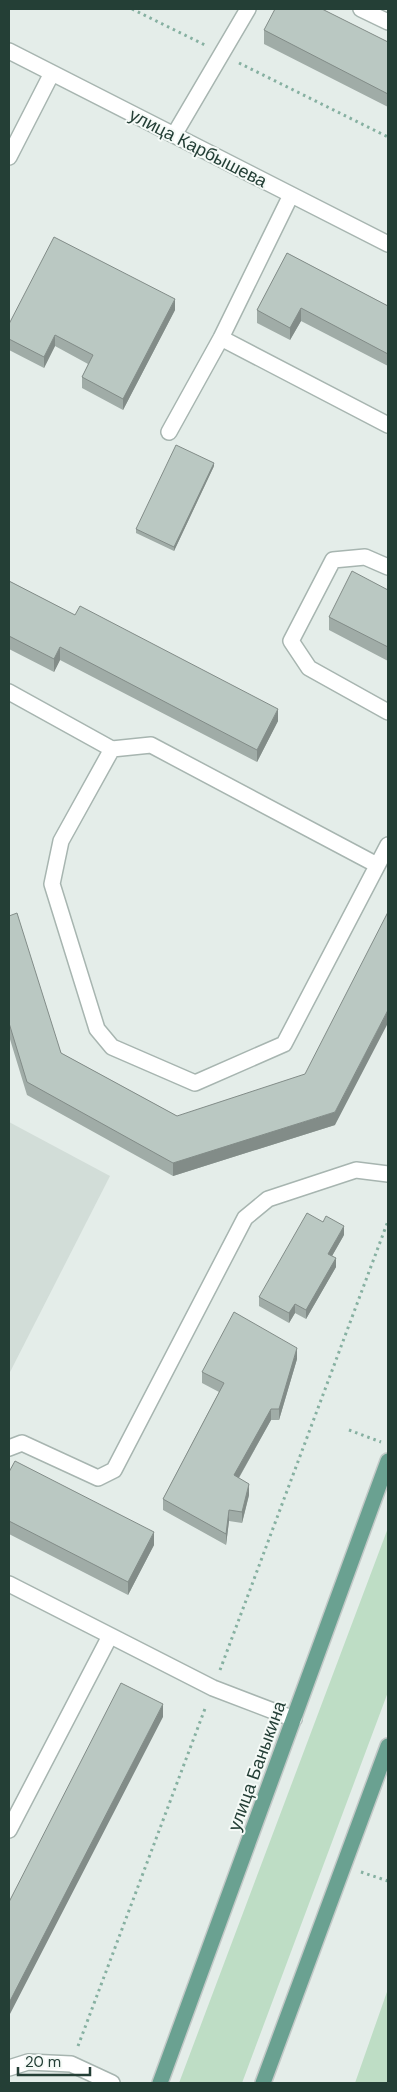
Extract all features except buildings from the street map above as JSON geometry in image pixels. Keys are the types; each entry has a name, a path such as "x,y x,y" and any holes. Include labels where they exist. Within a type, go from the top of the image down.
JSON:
{"main road":[{"name":"улица Баныкина","path":"160,2083 388,1461"},
{"path":"263,2083 388,1746"}],"street":[{"path":"174,135 248,9"},
{"path":"361,9 388,22"},
{"name":"улица Карбышева","path":"9,51 388,244"},
{"path":"9,157 52,73"},
{"path":"169,432 221,338 292,195"},
{"path":"221,338 388,425"},
{"path":"388,566 364,557 333,560 291,641 308,668 388,712"},
{"path":"9,692 112,749 151,745 377,865"},
{"path":"112,749 61,841 52,884 96,1029 112,1047 195,1083 284,1044 388,845"},
{"path":"9,1448 22,1443 98,1478 114,1470 245,1218 268,1199 356,1170 388,1174"},
{"path":"9,1584 213,1688 294,1720"},
{"path":"9,1830 14,1808 110,1636"},
{"path":"9,2068 28,2062 71,2064 111,2083"}],"path":[{"path":"132,9 388,137"},
{"path":"71,2064 388,1221"},
{"path":"349,1430 388,1445"},
{"path":"344,1866 388,1881"}],"shaded area":[{"path":"9,1122 110,1176 9,1374"}],"green space":[{"path":"388,1528 388,1692 242,2083 179,2083"},
{"path":"388,1989 388,2083 355,2083"}]}
